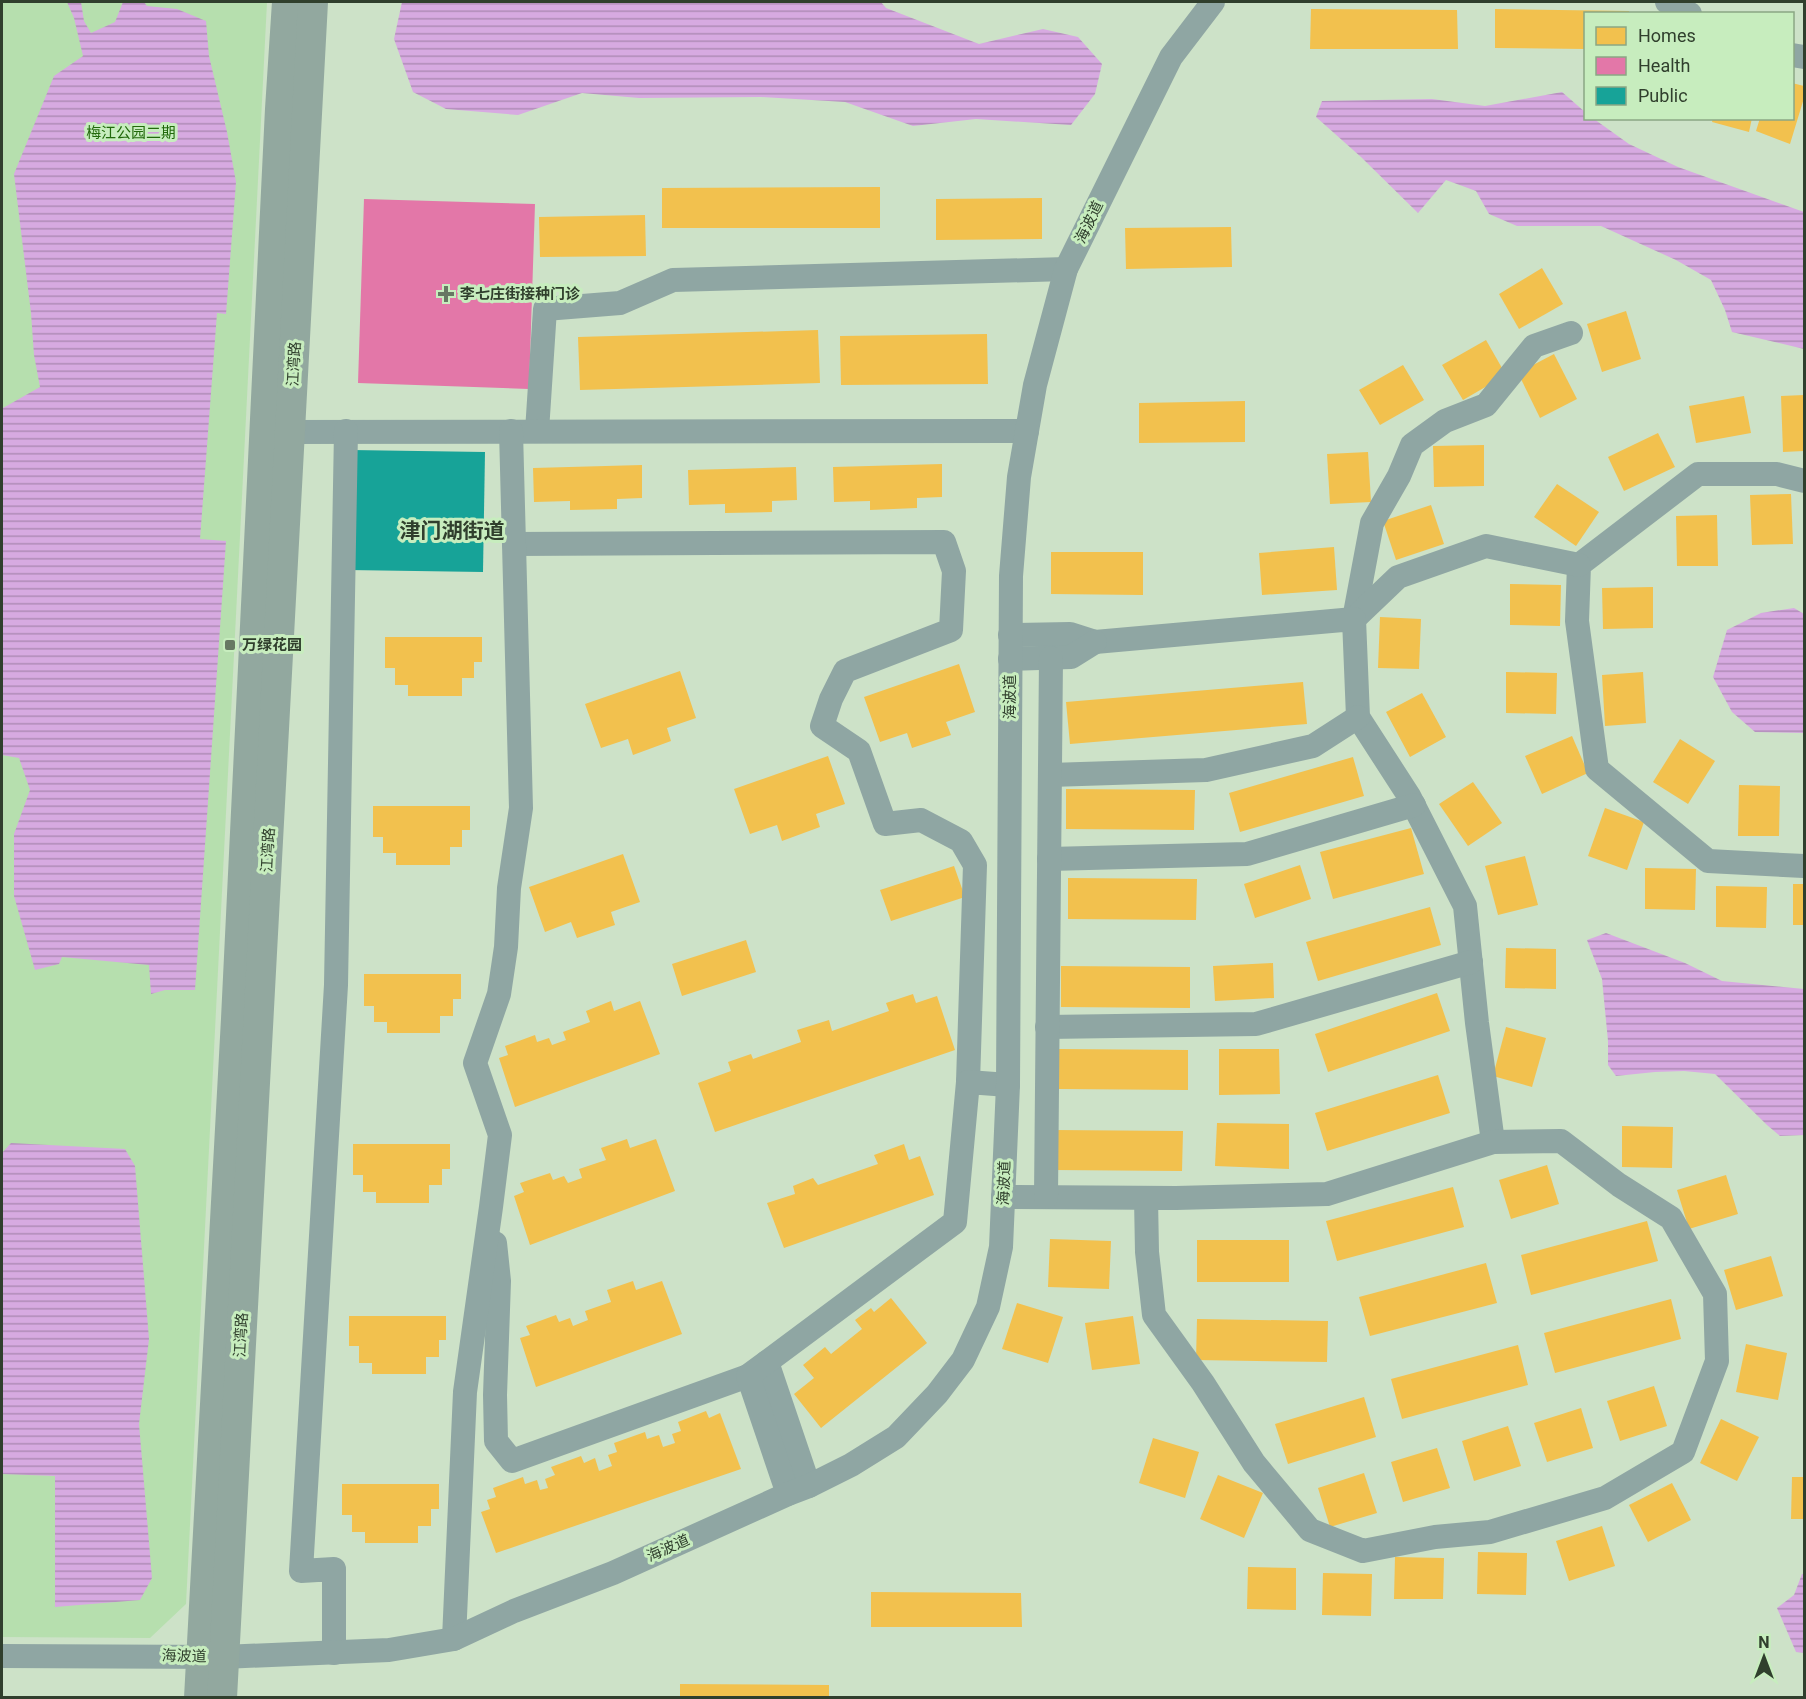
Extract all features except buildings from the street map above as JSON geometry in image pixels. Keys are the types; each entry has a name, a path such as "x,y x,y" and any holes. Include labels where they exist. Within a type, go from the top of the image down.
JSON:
{"main road":[{"name":"江湾路","path":"278,432 280,109 287,2"},
{"name":"江湾路","path":"199,1698 212,1657 235,1031 278,432 313,2"},
{"name":"江湾路","path":"212,1657 222,1698"}],"street":[{"name":"海波道","path":"2,1656 212,1657 334,1653 389,1650 454,1639 514,1611 613,1573 851,1465 896,1437 937,1394 963,1360 988,1307 1001,1247 1008,1085 1011,576 1019,477 1035,385 1066,269 1171,57 1213,2"},
{"path":"1667,2 1686,12"},
{"path":"537,431 545,309 620,303 673,280 1066,269"},
{"path":"1493,1142 1465,906 1414,806 1358,717 1354,619 1372,522 1399,476 1412,446 1445,421 1486,405 1534,346 1571,333"},
{"path":"334,1653 334,1569 301,1571 336,985 346,431"},
{"path":"454,1639 465,1392 500,1135 475,1063 499,994 506,946 509,888 521,808 511,431"},
{"path":"278,432 1027,431"},
{"path":"1010,635 1070,634 1095,642 1354,619 1398,577 1486,546 1579,565 1698,474 1777,474 1804,481"},
{"path":"491,1207 499,1281 495,1395 496,1441 512,1461 748,1376 955,1222 969,1082 975,865 962,841 921,820 885,824 859,751 822,726 831,699 845,671 951,630 954,570 944,543 514,544"},
{"path":"1579,565 1577,621 1597,769 1708,861 1804,866"},
{"path":"1010,659 1071,657 1095,642"},
{"path":"1046,1197 1051,658"},
{"path":"1050,775 1206,770 1313,746 1358,717"},
{"path":"1049,859 1247,854 1414,806"},
{"path":"1047,1027 1256,1024 1471,962"},
{"path":"969,1082 1008,1085"},
{"path":"1003,1197 1146,1198 1327,1194 1493,1142 1561,1141 1619,1185 1671,1218 1715,1294 1717,1361 1683,1452 1605,1498 1490,1532 1435,1537 1364,1551 1310,1530 1254,1463 1203,1383 1154,1315 1147,1252 1146,1198"},
{"path":"767,1362 798,1490"},
{"path":"748,1376 798,1490"}],"green space":[{"name":"梅江公园二期","path":"2,2 267,2 186,1604 150,1638 2,1637"}],"shaded area":[{"path":"67,2 81,2 84,21 91,33 115,22 123,2 144,2 147,6 177,9 206,21 209,56 236,182 226,314 217,313 200,539 226,541 195,990 165,990 151,994 149,965 62,957 59,964 35,970 14,896 14,834 30,790 19,758 2,755 2,412 3,408 40,387 34,355 14,174 54,76 83,56 74,18"},
{"path":"402,2 881,2 886,8 979,44 1043,29 1078,37 1102,64 1095,94 1071,125 976,119 913,126 845,102 761,97 639,98 582,93 518,115 446,109 413,92 394,39"},
{"path":"1562,92 1584,111 1584,120 1595,120 1629,144 1678,167 1804,212 1804,349 1732,332 1711,280 1676,260 1601,226 1517,226 1489,214 1476,191 1446,180 1418,213 1316,117 1322,101 1432,99 1485,106"},
{"path":"1794,608 1804,614 1804,733 1755,732 1732,712 1713,677 1727,630 1761,613"},
{"path":"1606,933 1685,963 1722,981 1804,989 1804,1135 1780,1136 1715,1074 1684,1071 1616,1076 1608,1065 1602,979 1587,940"},
{"path":"11,1143 125,1149 135,1166 149,1339 139,1424 152,1578 140,1600 55,1607 55,1476 2,1474 2,1153"},
{"path":"1802,1574 1804,1574 1804,1653 1796,1652 1777,1608 1794,1595"}],"place":[{"name":"李七庄街接种门诊","path":"446,294"},
{"name":"万绿花园","path":"230,645"}],"district":[{"name":"津门湖街道","path":"452,531"}]}
